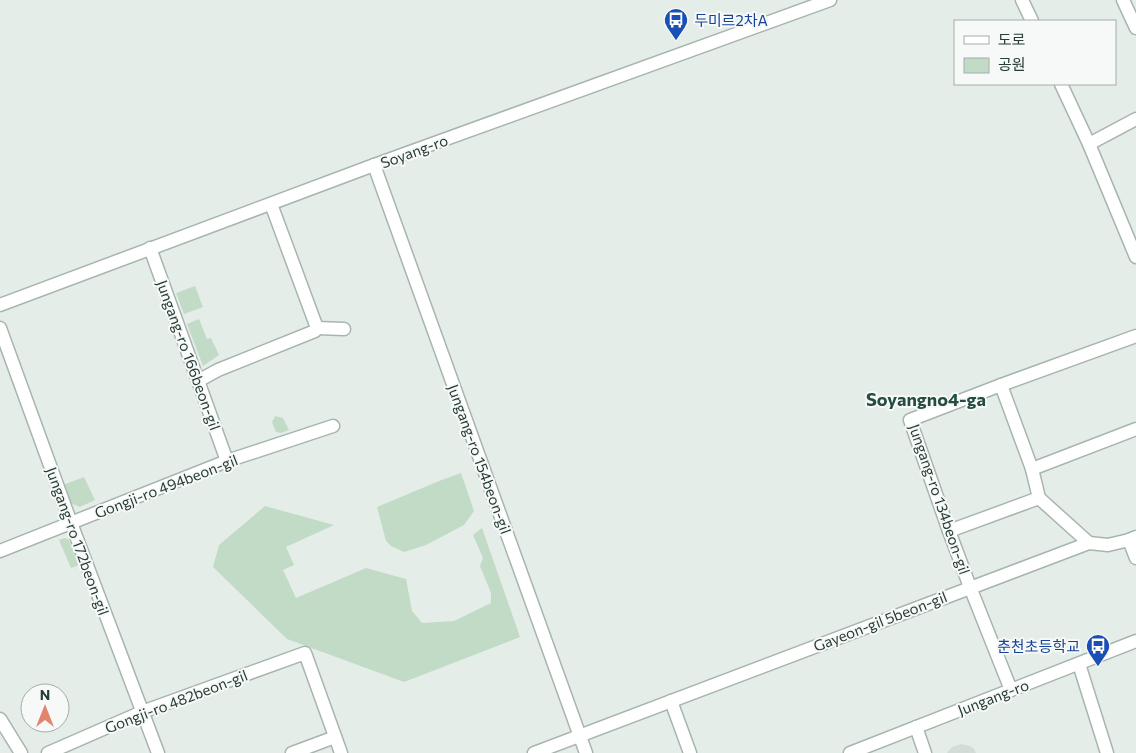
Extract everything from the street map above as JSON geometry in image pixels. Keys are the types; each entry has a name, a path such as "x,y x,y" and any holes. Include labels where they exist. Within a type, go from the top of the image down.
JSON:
{"street":[{"name":"Soyang-ro","path":"0,305 374,165 830,0"},
{"path":"1022,0 1032,20"},
{"path":"1123,0 1136,28"},
{"path":"1061,85 1090,144 1136,258"},
{"path":"1090,144 1136,119"},
{"name":"Jungang-ro 154beon-gil","path":"374,165 586,753"},
{"path":"271,204 317,328"},
{"name":"Jungang-ro 166beon-gil","path":"150,248 227,461"},
{"name":"Jungang-ro 172beon-gil","path":"0,328 158,753"},
{"path":"198,381 218,370 315,331 317,328 344,329"},
{"name":"Jungang-ro 134beon-gil","path":"1011,690 948,531 910,420 1136,336"},
{"path":"1001,385 1032,469 1039,498 1089,543"},
{"name":"Gongji-ro 494beon-gil","path":"0,552 227,461 333,426"},
{"path":"1032,469 1136,429"},
{"path":"948,531 1039,498"},
{"path":"1132,539 1136,558"},
{"name":"Gayeon-gil 5beon-gil","path":"534,753 1089,543 1108,545 1132,539"},
{"name":"Jungang-ro","path":"850,753 1136,642"},
{"name":"Gongji-ro 482beon-gil","path":"48,753 142,712 305,653 335,737"},
{"path":"1079,664 1107,753"},
{"path":"671,701 690,753"},
{"path":"0,719 21,753"},
{"path":"916,727 925,753"},
{"path":"292,753 335,737 341,753"}],"shaded area":[{"path":"961,744 970,746 976,753 947,753 952,747"}],"green space":[{"path":"195,286 203,307 184,314 176,293"},
{"path":"199,319 207,339 211,338 219,355 203,366 187,324"},
{"path":"275,416 283,418 289,430 281,433 276,432 272,422"},
{"path":"461,473 474,511 464,525 426,545 404,552 391,546 386,541 377,507"},
{"path":"84,477 95,500 80,507 70,503 63,485"},
{"path":"265,506 334,525 286,547 294,565 283,570 296,598 366,568 406,579 412,611 422,623 454,621 491,603 491,593 480,566 483,558 473,535 482,528 520,637 404,682 287,639 213,567 219,545"},
{"path":"68,539 79,565 71,568 59,540"}],"place":[{"name":"두미르2차A","path":"676,41"},
{"name":"춘천초등학교","path":"1098,667"}],"district":[{"name":"Soyangno4-ga","path":"926,399"}]}
